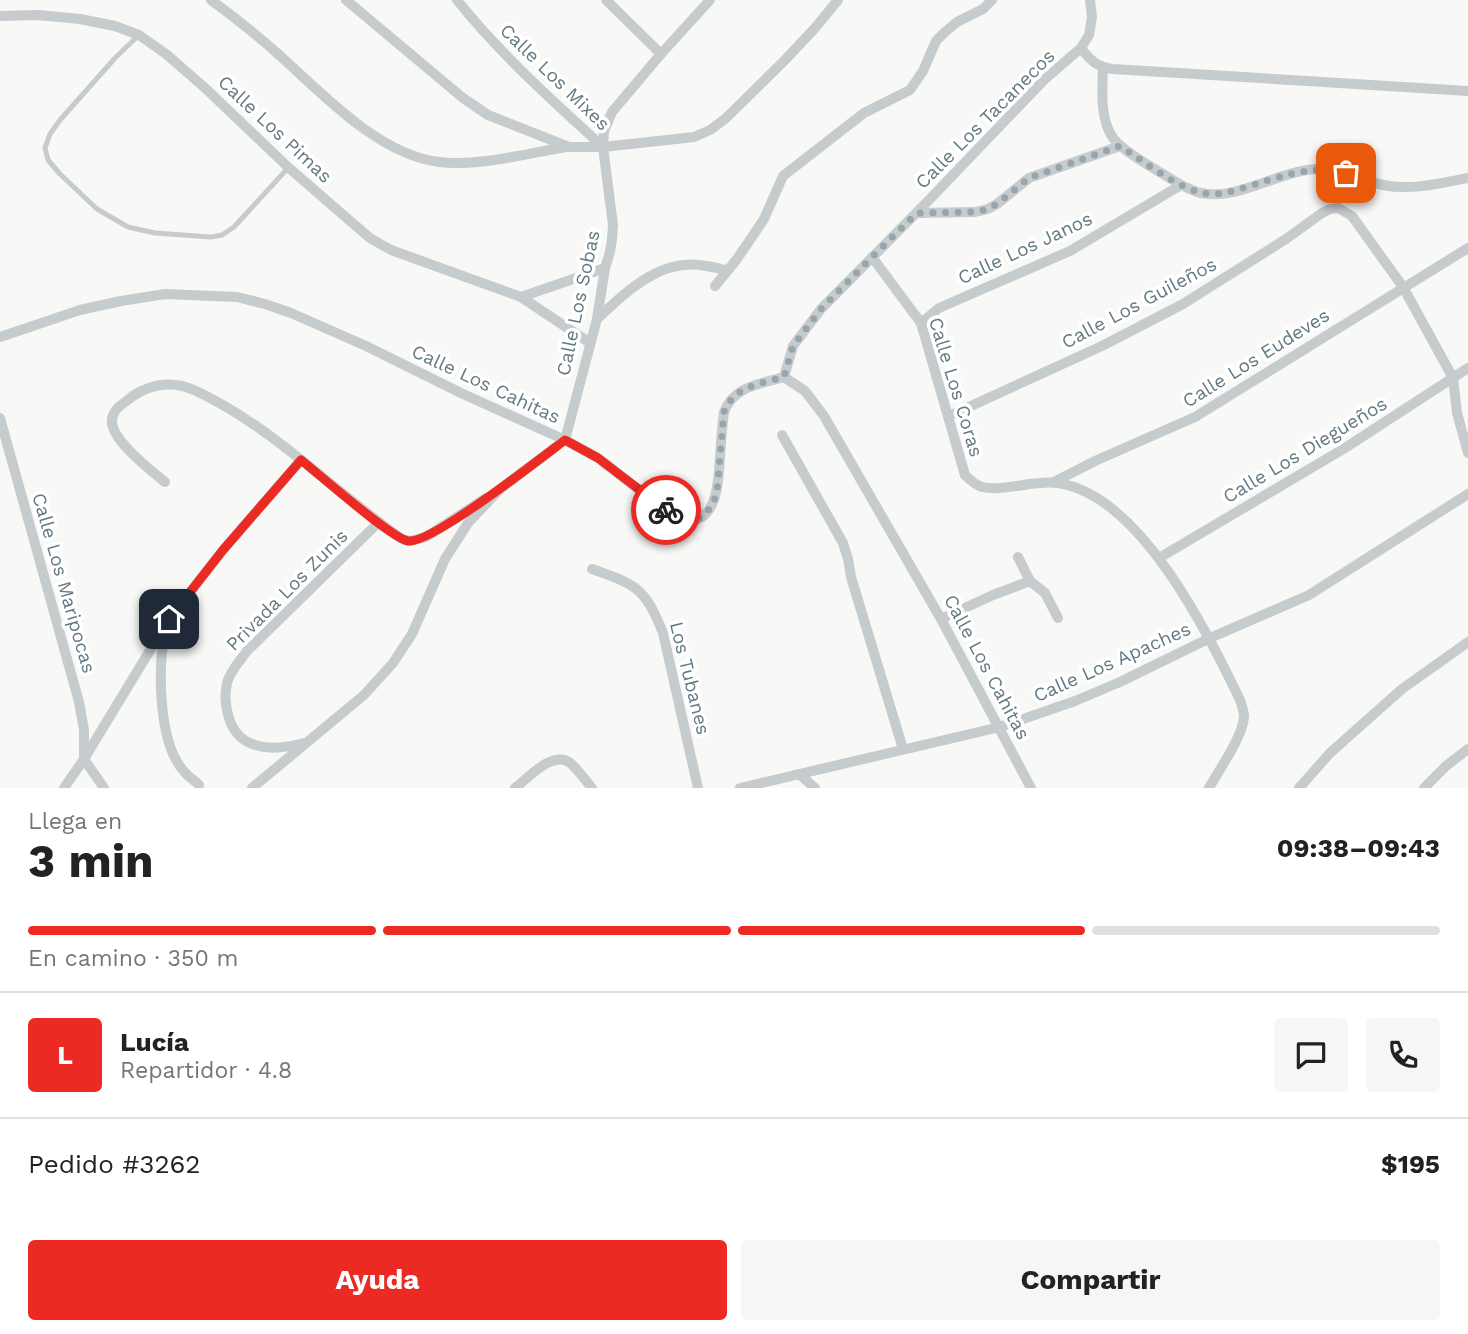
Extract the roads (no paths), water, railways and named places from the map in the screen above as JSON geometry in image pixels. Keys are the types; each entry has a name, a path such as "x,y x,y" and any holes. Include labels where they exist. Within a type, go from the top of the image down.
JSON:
{"street":[{"path":"211,0 354,121 397,149 440,162 474,162 569,147 603,147 694,137 725,119 785,61 838,0"},
{"path":"346,0 475,107 502,121 569,147"},
{"name":"Calle Los Mixes","path":"457,0 531,82 603,147"},
{"path":"607,0 661,54"},
{"path":"603,147 604,131 612,112 710,0"},
{"path":"715,286 764,219 783,176 864,113 910,90 923,71 936,41 957,22 983,9 992,0"},
{"name":"Calle Los Tacanecos","path":"784,377 793,346 821,309 1038,86 1081,48 1089,35 1092,17 1090,0"},
{"name":"Calle Los Pimas","path":"0,16 38,15 80,19 115,26 139,35 204,87 289,168 370,238 391,250 521,297 590,342"},
{"name":"Calle Los Tacanecos","path":"1081,48 1103,68"},
{"path":"1468,91 1103,68 1102,89 1111,135 1120,146 1181,186 1200,193 1224,193 1314,169 1332,170 1385,186 1428,185 1468,178"},
{"path":"917,213 975,212 988,209 1029,178 1120,146"},
{"name":"Calle Los Sobas","path":"565,440 597,319 610,252 612,225 603,147"},
{"name":"Calle Los Janos","path":"921,323 939,308 1070,250 1181,186"},
{"name":"Calle Los Guileños","path":"948,416 1102,346 1183,304 1330,209 1338,208 1352,216 1404,287"},
{"name":"Calle Los Eudeves","path":"1054,482 1195,417 1468,248"},
{"name":"Calle Los Coras","path":"872,257 921,323 965,475 972,483 996,488 1054,482 1071,485 1106,504 1158,558 1210,638 1240,700 1244,720 1237,739 1209,788"},
{"path":"597,319 622,295 647,277 671,267 694,264 727,271"},
{"path":"521,297 605,268"},
{"path":"1404,287 1453,378 1457,413 1468,453"},
{"name":"Calle Los Cahitas","path":"0,337 80,310 164,294 237,297 265,304 366,346 565,440 598,458 678,520 687,522 698,519 713,504 717,491 727,403 734,394 744,388 784,377 805,391 824,416 942,619 1031,788"},
{"name":"Calle Los Diegueños","path":"1158,558 1345,448 1468,368"},
{"path":"165,482 131,453 119,438 112,422 117,408 138,392 155,385 177,384 194,390 247,420 379,523 402,539 410,541 419,540 435,532 500,489 565,440"},
{"name":"Calle Los Maripocas","path":"0,418 79,702 84,730 84,759"},
{"path":"782,435 843,543 902,749"},
{"path":"64,788 169,619 223,550 301,460"},
{"path":"252,788 363,695 393,663 412,634 445,559 456,541 468,523 500,489"},
{"name":"Calle Los Apaches","path":"740,788 1000,727 1075,701 1309,595 1468,494"},
{"name":"Privada Los Zunis","path":"308,742 273,748 253,746 238,736 229,720 225,699 227,682 247,651 379,523"},
{"path":"1018,557 1030,581 1045,593 1058,618"},
{"name":"Los Tubanes","path":"592,569 638,589 648,599 657,616 698,788"},
{"path":"942,619 1030,581"},
{"path":"169,619 161,674 165,727 181,769 199,785"},
{"path":"1299,788 1330,753 1402,689 1468,642"},
{"path":"1424,788 1468,749"},
{"path":"84,759 104,788"},
{"path":"515,788 545,764 559,759 569,763 592,788"},
{"path":"799,774 816,788"}],"lane":[{"path":"139,35 60,120 50,134 45,148 48,160 97,209 128,226 155,233 211,237 222,235 234,227 289,168"}]}
